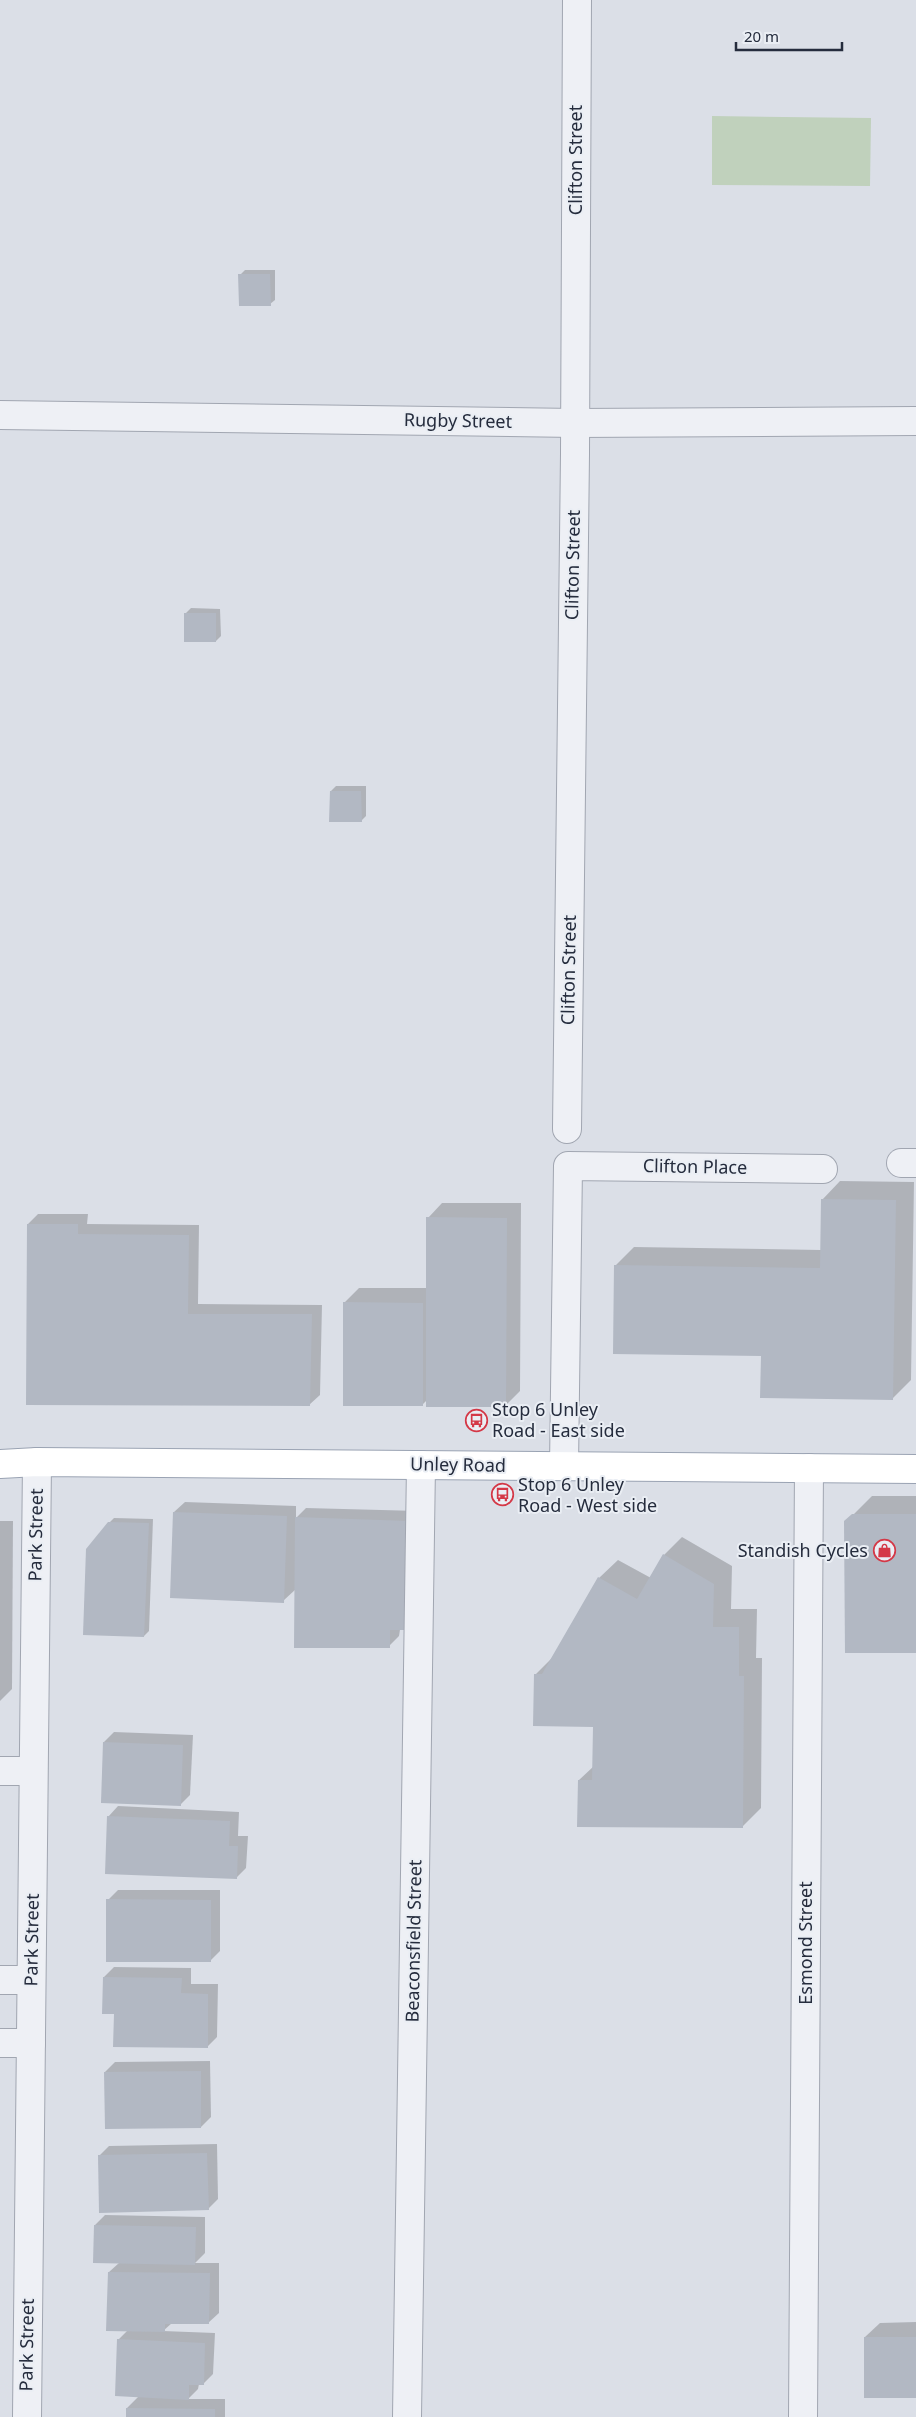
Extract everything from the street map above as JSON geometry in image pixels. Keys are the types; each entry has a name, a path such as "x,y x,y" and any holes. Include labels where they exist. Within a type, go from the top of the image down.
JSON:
{"main road":[{"name":"Unley Road","path":"0,1464 37,1462 916,1469"}],"street":[{"name":"Clifton Street","path":"567,1130 575,423 577,0"},
{"name":"Rugby Street","path":"0,415 575,423 916,421"},
{"name":"Clifton Place","path":"564,1466 568,1166 823,1169"},
{"name":"Park Street","path":"26,2417 37,1462"},
{"name":"Beaconsfield Street","path":"407,2417 421,1465"},
{"name":"Esmond Street","path":"803,2417 809,1468"},
{"path":"0,1771 34,1771"},
{"path":"0,1980 31,1980"},
{"path":"0,2043 30,2043"}],"green space":[{"path":"712,116 871,118 870,186 712,185"}],"building":[{"path":"238,274 270,274 271,306 239,306"},
{"path":"184,613 216,613 216,642 184,642"},
{"path":"330,791 361,791 362,822 329,822"},
{"path":"821,1199 896,1200 893,1400 760,1398 761,1356 613,1354 614,1265 820,1268"},
{"path":"426,1217 507,1218 506,1407 426,1407"},
{"path":"27,1224 78,1224 78,1234 189,1235 188,1314 312,1314 310,1406 26,1405"},
{"path":"343,1302 423,1303 423,1406 343,1406"},
{"path":"173,1512 287,1516 284,1603 170,1598"},
{"path":"852,1514 916,1514 916,1653 845,1653 844,1521"},
{"path":"295,1517 409,1521 408,1630 390,1630 390,1648 294,1648"},
{"path":"108,1522 149,1523 144,1637 83,1635 86,1549"},
{"path":"663,1554 714,1584 713,1627 739,1627 739,1676 744,1676 743,1828 577,1827 578,1780 592,1780 593,1727 533,1726 534,1674 542,1674 598,1577 637,1599"},
{"path":"103,1742 183,1745 181,1806 101,1803"},
{"path":"107,1816 230,1821 229,1846 238,1846 237,1879 105,1874"},
{"path":"106,1899 211,1900 211,1962 106,1962"},
{"path":"103,1977 182,1978 181,1993 208,1994 208,2048 113,2047 114,2014 102,2014"},
{"path":"201,2071 201,2128 105,2129 104,2072"},
{"path":"207,2153 209,2210 99,2213 98,2155"},
{"path":"94,2225 196,2227 195,2265 93,2263"},
{"path":"108,2272 210,2273 209,2324 165,2324 165,2332 106,2331"},
{"path":"864,2337 916,2337 916,2398 864,2398"},
{"path":"117,2339 205,2343 204,2385 189,2385 189,2400 115,2396"},
{"path":"126,2408 215,2409 215,2417 126,2417"}],"place":[{"name":"Stop 6 Unley Road - East side","path":"476,1420"},
{"name":"Stop 6 Unley Road - West side","path":"502,1495"},
{"name":"Standish Cycles","path":"884,1551"}]}
